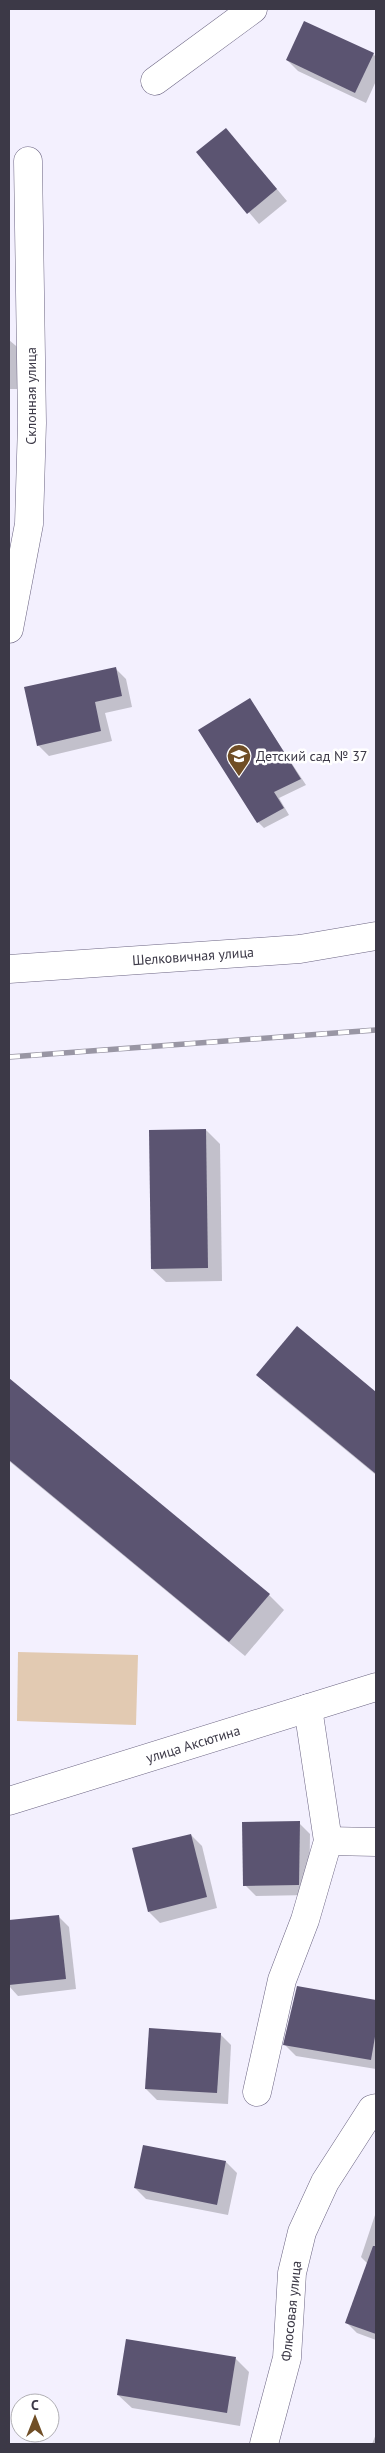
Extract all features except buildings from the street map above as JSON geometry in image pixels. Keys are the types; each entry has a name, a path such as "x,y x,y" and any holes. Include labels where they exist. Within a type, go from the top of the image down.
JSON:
{"street":[{"path":"156,81 253,9"},
{"name":"Склонная улица","path":"9,628 29,524 32,423 28,161"},
{"name":"Шелковичная улица","path":"9,969 300,949 376,936"},
{"name":"улица Аксютина","path":"9,1801 376,1687"},
{"path":"257,2092 282,1980 305,1920 328,1841 308,1708"},
{"path":"328,1841 376,1842"},
{"name":"Флюсовая улица","path":"264,2444 287,2358 292,2273 302,2232 325,2182 372,2109 376,2108"}],"shaded area":[{"path":"18,1652 138,1655 136,1725 17,1721"}],"railway":[{"path":"9,1057 376,1030"}],"place":[{"name":"Детский сад № 37","path":"239,777"}]}
